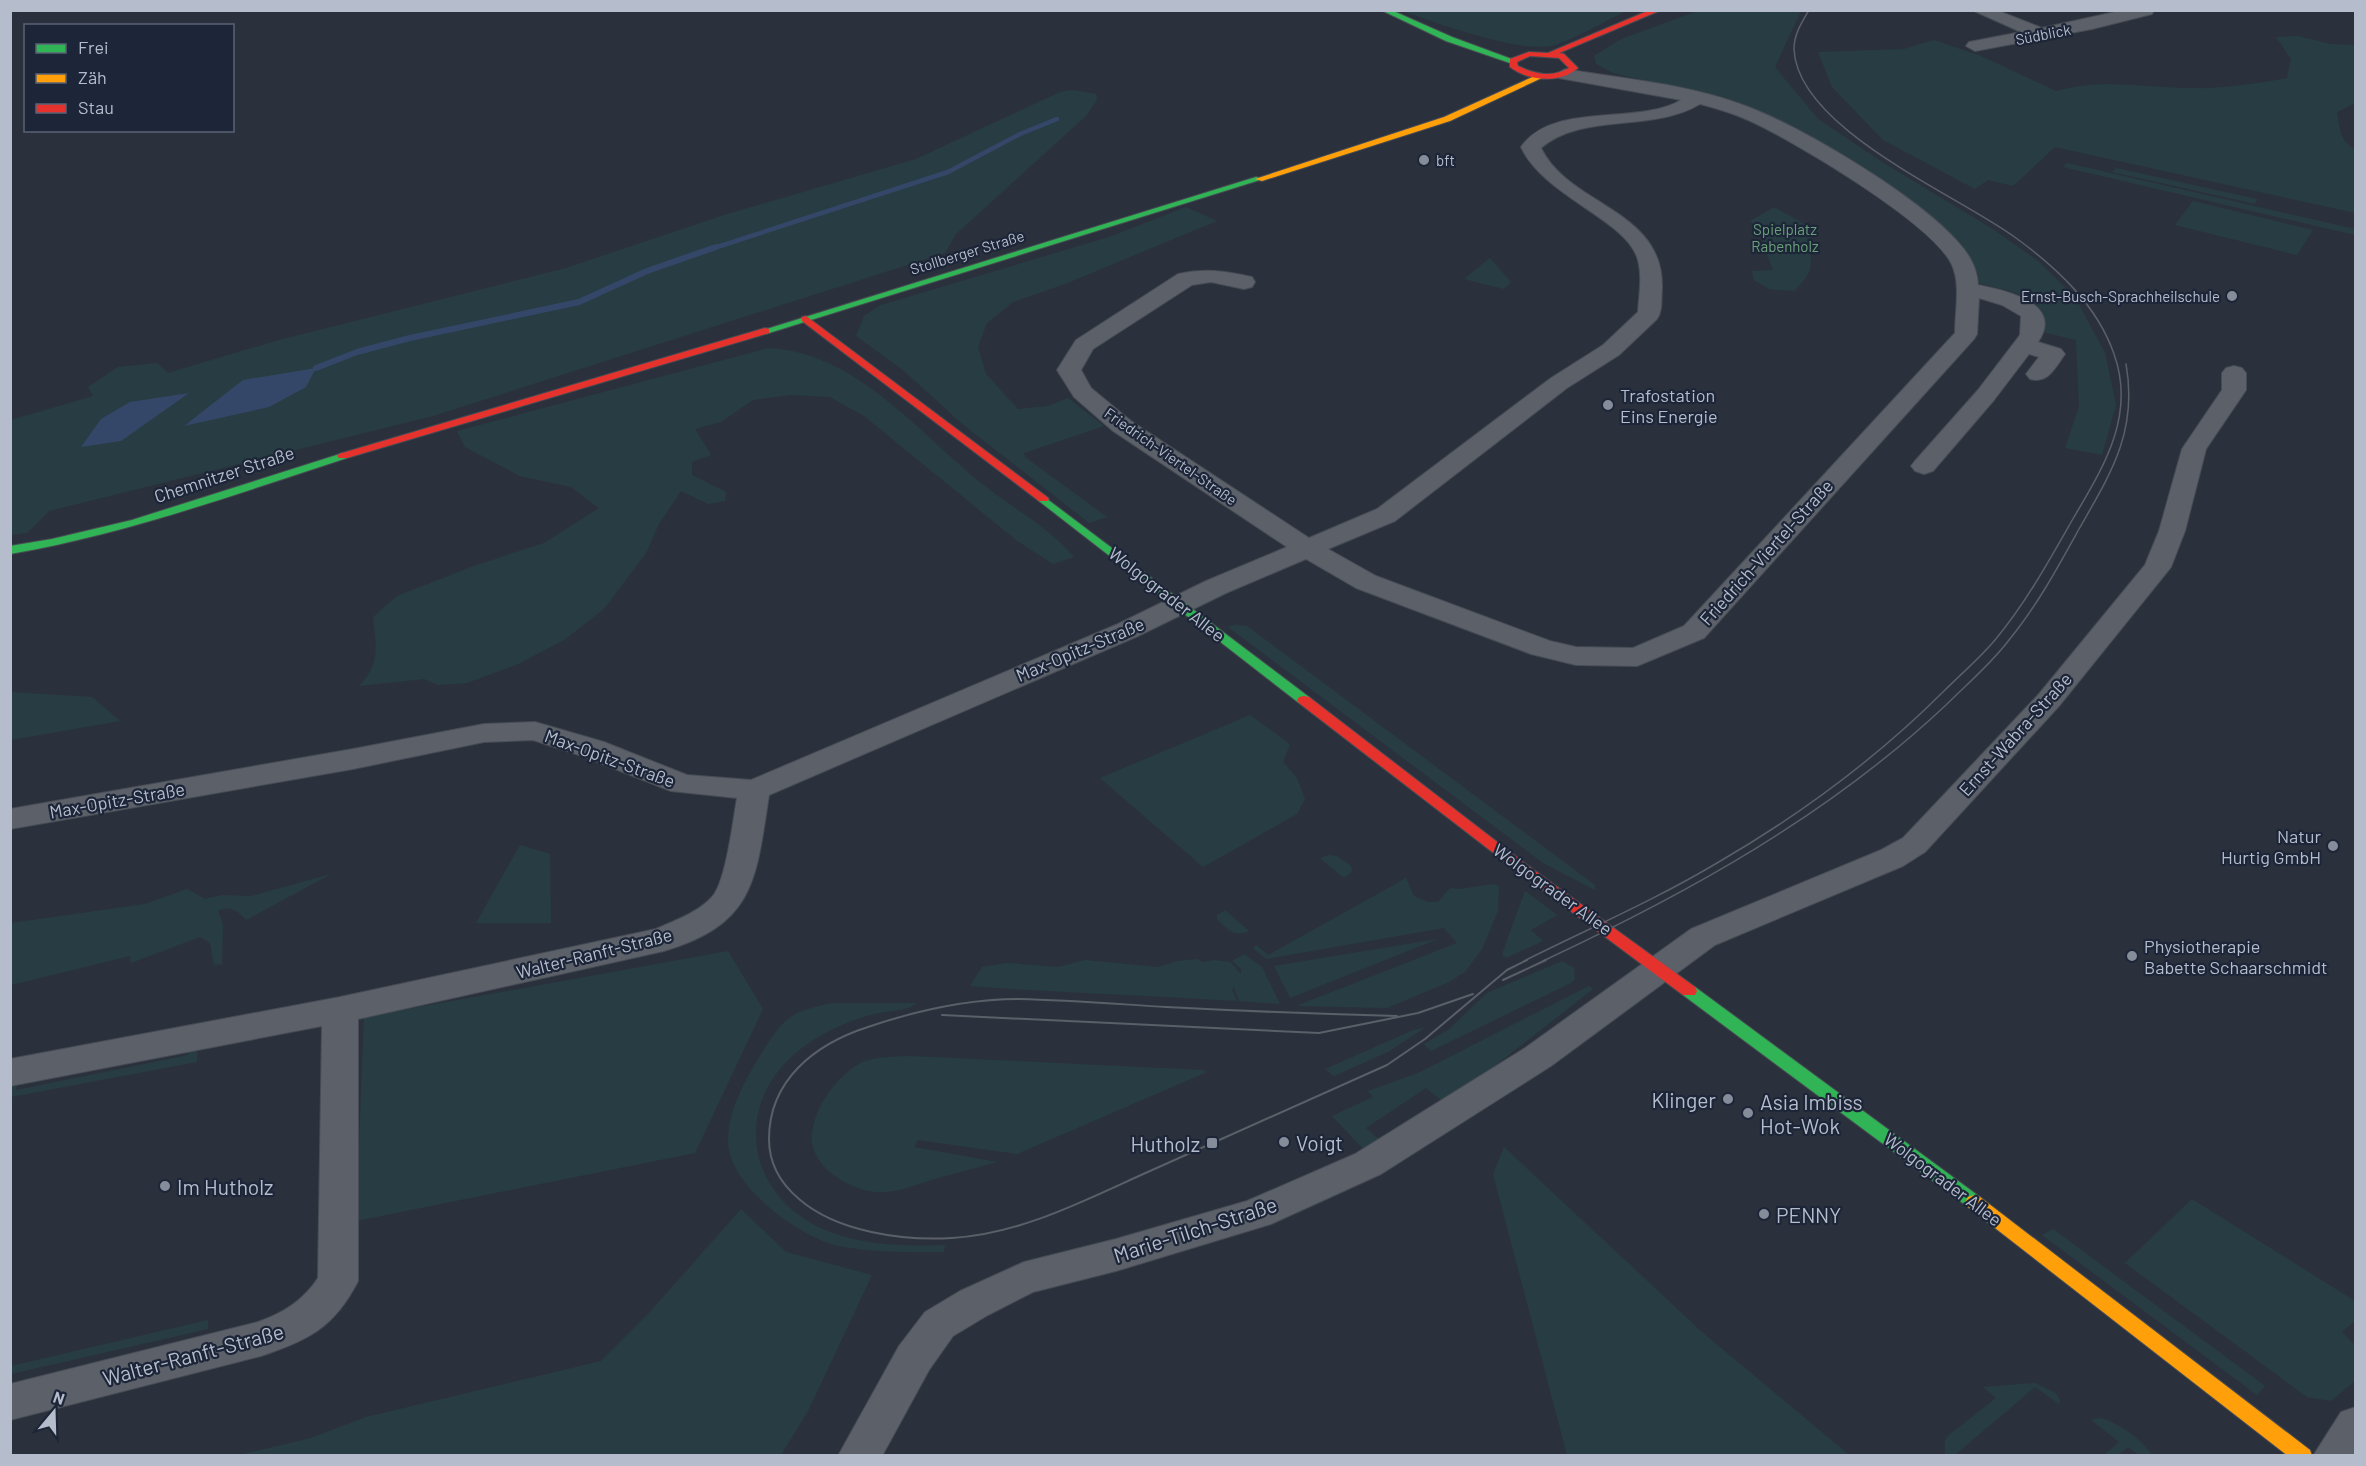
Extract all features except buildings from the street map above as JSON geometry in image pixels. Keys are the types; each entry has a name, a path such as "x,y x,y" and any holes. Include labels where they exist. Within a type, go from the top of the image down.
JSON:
{"main road":[{"path":"1384,10 1542,76 1570,67 1612,30"},
{"path":"1439,34 1529,54 1551,54 1658,10"},
{"path":"1515,65 1529,54"},
{"path":"1551,54 1570,67"},
{"name":"Stollberger Straße","path":"1492,98 1515,65"},
{"name":"Stollberger Straße","path":"446,424 806,319 1400,135 1447,119 1542,76"},
{"name":"Wolgograder Allee","path":"806,319 1522,868 1930,1168 2303,1455"},
{"name":"Chemnitzer Straße","path":"10,550 52,544 135,521 446,424"}],"street":[{"path":"1980,10 2041,34"},
{"name":"Südblick","path":"1975,46 2041,34 2146,10"},
{"name":"Friedrich-Viertel-Straße","path":"1244,282 1212,274 1186,279 1084,345 1069,370 1082,392 1122,426 1308,549 1366,582 1541,648 1576,656 1637,657 1694,632 1829,481 1966,334 1967,289 1963,263 1950,244 1924,220 1767,120 1736,108 1613,81 1570,67"},
{"path":"1179,604 1386,515 1558,383 1611,350 1648,314 1651,273 1644,249 1611,219 1542,165 1532,153 1531,147 1538,139 1555,130 1669,112 1689,105 1696,99"},
{"path":"1924,466 1986,395 2031,335 2032,314 2020,304 2002,296 1967,289"},
{"path":"2024,345 2053,354 2038,374"},
{"name":"Ernst-Wabra-Straße","path":"1660,968 1703,937 1892,858 1914,845 2049,700 2158,567 2172,531 2194,449 2234,390 2234,373"},
{"name":"Max-Opitz-Straße","path":"10,819 353,759 484,733 515,731 535,731 593,749 682,784 754,790 1128,630 1179,604"},
{"name":"Walter-Ranft-Straße","path":"10,1073 340,1010 664,939 694,926 727,902 743,849 754,790"},
{"name":"Marie-Tilch-Straße","path":"859,1455 914,1358 939,1324 948,1318 1024,1278 1116,1255 1257,1213 1368,1164 1538,1057 1660,968"},
{"name":"Walter-Ranft-Straße","path":"10,1402 261,1340 298,1325 323,1306 338,1281 340,1010"},
{"path":"2334,1455 2355,1425"}],"green space":[{"path":"1402,11 1627,11 1558,44 1535,47 1497,41"},
{"path":"1698,11 1801,11 1775,67 1818,119 1882,162 1991,228 2038,261 2075,297 2105,353 2116,405 2102,455 2065,448 2079,406 2076,340 2042,332 2035,308 2021,296 1978,283 1961,243 1935,223 1764,114 1693,91 1613,73 1596,64 1594,56 1621,39"},
{"path":"2298,36 2330,44 2355,45 2355,103 2337,112 2343,138 2355,149 2355,213 2055,147 2013,186 1988,180 1975,189 1883,140 1832,87 1818,52 1904,49 1934,40 1981,56 2056,91 2107,84 2215,88 2287,78 2291,59 2276,37"},
{"path":"1072,90 1096,94 1097,100 1086,116 956,234 945,253 433,416 49,511 27,533 11,535 11,420 93,396 88,387 118,367 157,363 168,373 279,340 566,268 724,215 916,159 1060,92"},
{"path":"2067,163 2355,229 2355,235 2063,167"},
{"path":"2116,168 2257,199 2255,204 2112,172"},
{"path":"2193,201 2313,230 2297,255 2175,225"},
{"path":"1186,207 1217,221 1065,284 1013,302 987,323 978,347 986,374 1018,409 1049,406 1068,398 1104,426 1024,453 1025,457 1107,517 1089,523 960,422 903,370 856,336 864,316 881,305 1109,237"},
{"name":"Spielplatz Rabenholz","path":"1774,207 1817,231 1817,236 1807,239 1810,268 1805,279 1794,291 1769,289 1754,280 1752,271 1773,270 1758,228 1750,221"},
{"path":"1490,258 1511,282 1504,289 1464,279"},
{"path":"769,348 801,353 831,364 859,380 886,399 985,486 1054,537 1074,557 1053,564 1016,540 864,416 830,397 790,395 753,400 721,422 695,429 711,455 692,462 692,475 726,492 725,501 708,504 681,491 659,524 646,553 604,609 564,640 518,664 467,683 438,685 424,679 359,686 374,662 376,646 373,617 397,596 471,567 544,543 599,508 571,487 520,476 465,447 457,431"},
{"path":"1247,626 1595,885 1595,890 1543,863 1228,627"},
{"path":"10,692 92,697 120,721 11,740"},
{"path":"1250,715 1290,744 1283,762 1297,778 1305,799 1297,814 1203,867 1100,778"},
{"path":"520,845 550,854 551,923 476,923"},
{"path":"1328,855 1337,856 1351,866 1352,872 1344,878 1320,858"},
{"path":"331,874 246,920 234,910 218,911 223,924 222,964 214,965 210,943 200,937 131,963 130,956 11,985 11,923 145,904 187,889 205,899 222,895 251,896"},
{"path":"1406,878 1414,896 1428,902 1438,902 1450,888 1459,889 1494,884 1499,886 1498,911 1482,949 1465,972 1449,982 1387,1008 1296,1006 1457,943 1444,928 1266,959 1253,948 1256,945 1268,955"},
{"path":"1525,891 1557,915 1531,930 1543,941 1506,958 1502,954"},
{"path":"1225,910 1249,931 1235,933 1217,919 1217,915"},
{"path":"1438,939 1290,998 1274,966"},
{"path":"728,951 763,1009 695,1153 356,1221 364,1017"},
{"path":"1244,954 1262,967 1280,1004 1239,1001 1234,988 1236,985 1232,989 1237,1001 970,986 982,967 1007,963 1058,967 1085,960 1158,967 1177,961 1197,959 1203,962 1214,960 1230,962 1241,974 1241,969 1232,961"},
{"path":"1562,961 1574,968 1575,979 1571,983 1431,1051 1424,1044 1448,1030 1487,993"},
{"path":"1589,986 1593,989 1446,1104 1426,1088 1366,1128 1382,1142 1366,1152 1332,1116 1373,1097 1368,1091 1418,1073"},
{"path":"833,1003 917,1003 908,1008 874,1014 838,1026 816,1038 787,1061 771,1081 761,1103 756,1125 757,1148 763,1170 774,1190 790,1208 811,1223 826,1230 876,1243 911,1246 945,1245 944,1252 865,1250 823,1241 806,1233 772,1210 744,1181 734,1166 728,1139 731,1116 744,1083 755,1064 771,1038 793,1015"},
{"path":"1426,1027 1388,1052 1334,1076 1325,1069 1411,1031"},
{"path":"198,1042 197,1062 11,1097 11,1081 18,1079 16,1090 188,1055 190,1043"},
{"path":"911,1056 1207,1072 1017,1154 918,1140 914,1147 997,1162 904,1189 877,1192 854,1187 832,1174 817,1156 812,1145 812,1133 817,1113 827,1094 857,1065 876,1058"},
{"path":"1504,1147 1702,1332 1849,1455 1567,1455 1493,1174"},
{"path":"2192,1199 2355,1301 2355,1321 2342,1332 2355,1345 2355,1381 2331,1401 2307,1397 2125,1263"},
{"path":"741,1209 786,1252 872,1275 809,1409 781,1455 239,1455 311,1438 366,1417 601,1361 649,1313"},
{"path":"2053,1229 2265,1386 2257,1395 2042,1235"},
{"path":"208,1320 208,1329 11,1374 11,1366"},
{"path":"2035,1383 2056,1393 2060,1400 2059,1404 2035,1387 1955,1455 1945,1455 1945,1441 1948,1436 1996,1398 1983,1387"},
{"path":"2099,1418 2128,1432 2152,1455 2139,1455 2128,1447 2118,1455 2104,1455 2119,1442 2091,1420"}],"water":[{"path":"316,368 306,387 269,407 184,426 243,380"},
{"path":"189,393 121,441 81,447 101,419 130,402"}],"waterway":[{"path":"711,249 948,172 1020,134 1057,119"},
{"path":"316,368 357,352 410,338 579,302 647,271 716,247"}],"tram line":[{"path":"1524,961 1694,877 1748,845 1837,784 1893,739 1977,660 2006,626 2037,580 2096,479 2114,439 2119,419 2120,376 2107,336 2097,319 2061,275 2016,238 1884,157 1850,133 1822,106 1802,78 1794,49 1797,33 1809,10"},
{"path":"1543,961 1651,908 1755,849 1805,817 1901,745 1987,666 2038,600 2111,470 2125,431 2128,410 2129,388 2126,364"},
{"path":"1397,1016 1019,999 981,1001 923,1011 849,1034 813,1054 799,1067 786,1082 771,1118 769,1139 771,1157 781,1180 799,1199 814,1210 851,1227 892,1236 933,1239 1004,1230 1054,1214 1387,1065 1425,1039 1507,970 1527,960"},
{"path":"1503,980 1546,960"},
{"path":"942,1015 1319,1033 1418,1013 1473,994"}],"traffic: fast":[{"path":"1384,10 1449,39 1513,61"},
{"path":"765,331 1259,179"},
{"path":"10,550 52,543 136,522 343,456"},
{"path":"1043,499 1304,700"},
{"path":"1689,991 1974,1202"}],"traffic: slow":[{"path":"1259,179 1447,119 1542,76"},
{"path":"1974,1202 2303,1456"}],"traffic: jam":[{"path":"1551,54 1658,10"},
{"path":"1529,54 1561,56 1574,68 1560,75 1544,77 1514,67 1513,61 1529,54"},
{"path":"806,319 1043,499"},
{"path":"343,456 765,331"},
{"path":"1304,700 1522,868 1689,991"}],"place":[{"name":"bft","path":"1424,160"},
{"name":"Ernst-Busch-Sprachheilschule","path":"2232,296"},
{"name":"Trafostation Eins Energie","path":"1608,405"},
{"name":"Natur Hurtig GmbH","path":"2333,846"},
{"name":"Physiotherapie Babette Schaarschmidt","path":"2132,956"},
{"name":"Klinger","path":"1728,1099"},
{"name":"Asia Imbiss Hot-Wok","path":"1748,1113"},
{"name":"Voigt","path":"1284,1142"},
{"name":"Hutholz","path":"1212,1143"},
{"name":"Im Hutholz","path":"165,1186"},
{"name":"PENNY","path":"1764,1214"}]}
